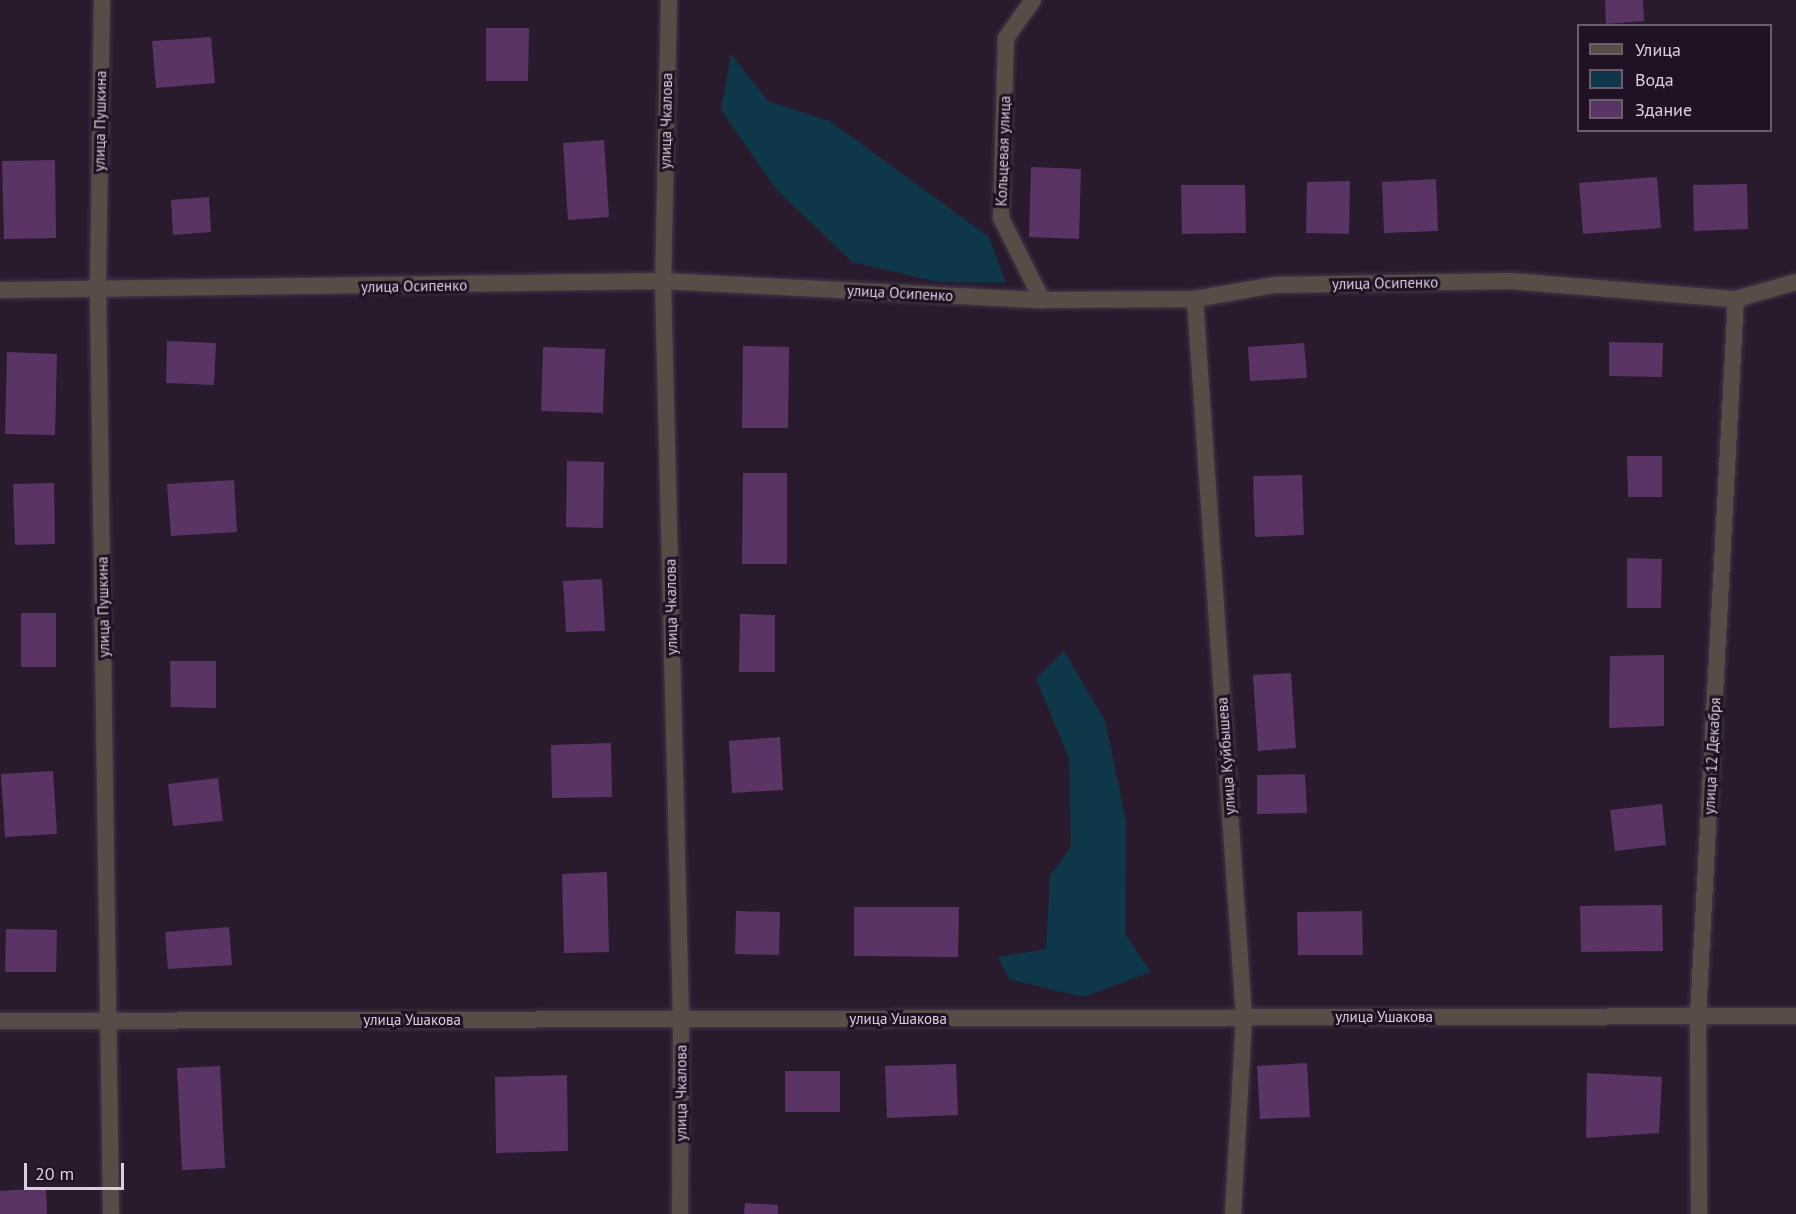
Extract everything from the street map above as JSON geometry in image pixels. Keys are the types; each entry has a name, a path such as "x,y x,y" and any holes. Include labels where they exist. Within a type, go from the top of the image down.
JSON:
{"street":[{"name":"улица Пушкина","path":"102,0 98,292 111,1214"},
{"name":"улица Чкалова","path":"669,0 663,281 681,1019 680,1214"},
{"name":"Кольцевая улица","path":"1033,0 1006,38 1001,218 1042,300"},
{"name":"улица Осипенко","path":"0,290 98,292 663,281 1042,300 1195,299 1274,285 1510,281 1736,299 1796,282"},
{"name":"улица Куйбышева","path":"1195,299 1244,1018 1233,1214"},
{"name":"улица 12 Декабря","path":"1700,1214 1698,1016 1736,299"},
{"name":"улица Ушакова","path":"0,1021 1796,1016"}],"water":[{"path":"731,54 768,101 830,121 989,237 1006,283 938,282 852,262 776,189 721,110"},
{"path":"1064,651 1105,721 1126,820 1125,934 1151,972 1083,997 1009,979 998,957 1046,949 1050,876 1071,847 1069,758 1036,679"}],"building":[{"path":"1605,0 1643,0 1644,21 1606,24"},
{"path":"486,28 529,28 528,81 486,81"},
{"path":"211,37 215,83 156,88 152,41"},
{"path":"604,140 609,217 568,220 563,143"},
{"path":"55,160 56,238 4,239 2,161"},
{"path":"1031,167 1081,169 1079,239 1029,237"},
{"path":"1657,177 1661,228 1583,234 1579,183"},
{"path":"1436,179 1438,231 1384,233 1382,182"},
{"path":"1350,181 1349,234 1306,233 1307,182"},
{"path":"1747,184 1748,229 1694,231 1693,185"},
{"path":"1181,185 1245,185 1246,233 1182,234"},
{"path":"209,197 211,232 173,235 171,200"},
{"path":"167,341 216,343 214,385 166,383"},
{"path":"1609,342 1663,343 1662,377 1609,376"},
{"path":"1304,343 1307,378 1250,381 1248,347"},
{"path":"743,346 789,347 788,428 742,428"},
{"path":"543,347 605,349 603,413 541,411"},
{"path":"7,352 57,354 55,435 5,434"},
{"path":"1627,456 1662,456 1662,497 1628,497"},
{"path":"567,461 604,462 603,528 566,527"},
{"path":"743,473 787,473 787,564 742,564"},
{"path":"1302,475 1304,535 1255,537 1253,476"},
{"path":"234,480 237,532 171,536 167,484"},
{"path":"54,483 55,544 15,545 13,484"},
{"path":"1627,558 1662,559 1661,608 1627,608"},
{"path":"602,579 605,631 566,632 563,581"},
{"path":"21,613 56,613 56,667 21,667"},
{"path":"740,614 775,615 775,672 739,672"},
{"path":"1664,655 1664,726 1609,728 1610,656"},
{"path":"170,661 216,661 216,708 171,707"},
{"path":"1291,673 1296,748 1258,751 1253,675"},
{"path":"780,737 783,790 732,793 729,741"},
{"path":"611,743 612,797 552,798 551,745"},
{"path":"53,771 57,834 5,837 1,774"},
{"path":"1305,774 1307,813 1257,814 1257,775"},
{"path":"218,778 223,821 173,826 168,784"},
{"path":"1662,804 1666,845 1615,851 1610,810"},
{"path":"607,872 609,952 564,953 562,874"},
{"path":"1662,905 1663,951 1581,952 1580,906"},
{"path":"854,907 959,907 958,957 854,956"},
{"path":"736,911 780,912 779,955 735,954"},
{"path":"1362,911 1363,955 1298,955 1297,912"},
{"path":"229,927 232,965 168,969 165,932"},
{"path":"6,929 57,930 56,972 5,972"},
{"path":"1307,1063 1310,1117 1260,1119 1257,1066"},
{"path":"956,1064 958,1115 887,1118 885,1066"},
{"path":"220,1066 225,1168 182,1170 177,1068"},
{"path":"785,1071 840,1071 840,1112 785,1112"},
{"path":"1587,1073 1662,1077 1659,1133 1586,1138"},
{"path":"567,1075 568,1151 496,1153 495,1077"},
{"path":"46,1188 47,1214 0,1214 0,1191"},
{"path":"745,1203 778,1205 778,1214 744,1214"}]}
